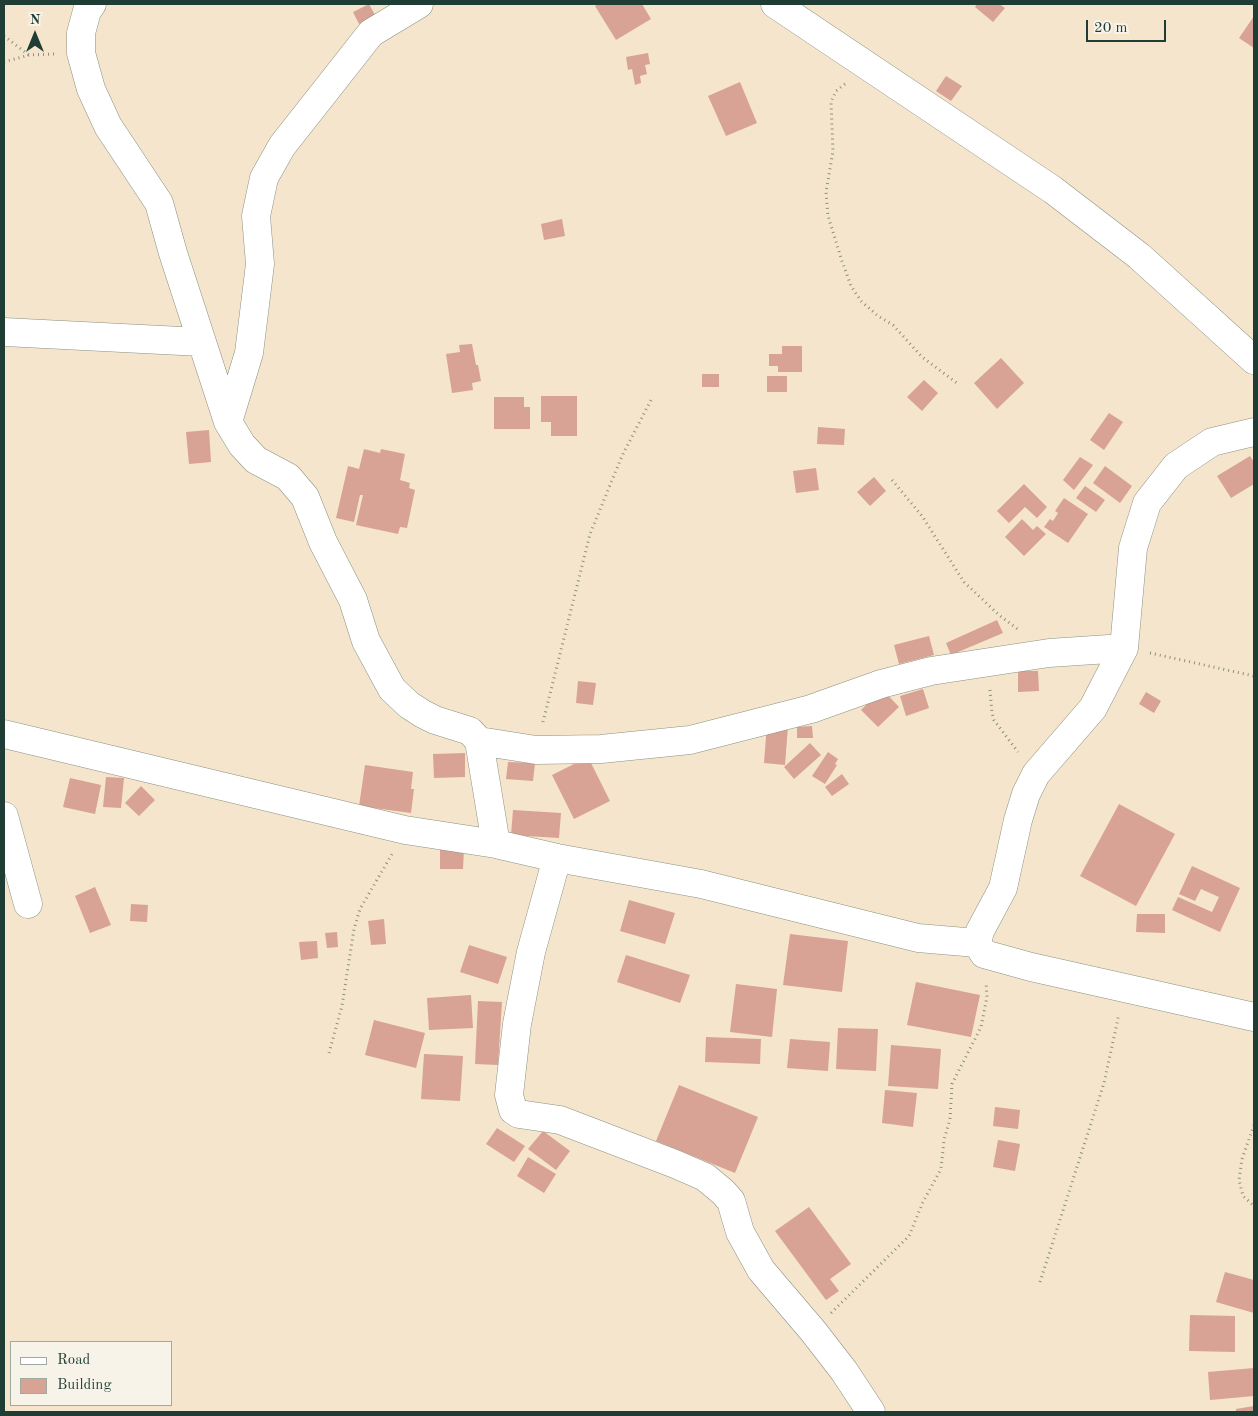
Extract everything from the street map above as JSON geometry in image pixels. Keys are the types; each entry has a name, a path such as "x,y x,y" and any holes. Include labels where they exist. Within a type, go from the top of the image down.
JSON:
{"street":[{"path":"92,4 87,11 81,33 81,53 91,89 108,126 160,203 173,253 228,422 242,445 256,460 288,477 305,497 323,542 353,600 366,641 392,689 409,705 423,714 435,720 470,731 479,741 496,844"},
{"path":"228,422 249,353 260,264 256,216 264,178 282,146 371,33 419,4"},
{"path":"775,4 1053,190 1139,256 1254,360"},
{"path":"4,332 201,342"},
{"path":"980,949 980,931 1003,888 1018,820 1026,794 1036,774 1093,708 1124,648 1133,548 1147,504 1176,466 1212,442 1254,432"},
{"path":"479,741 536,750 601,749 690,740 811,709 888,682 931,671 1049,653 1124,648"},
{"path":"4,734 406,830 496,844 557,858 701,884 918,938 980,949 1031,968 1254,1017"},
{"path":"4,816 28,904"},
{"path":"557,858 531,952 517,1024 509,1095 513,1110 519,1114 560,1120 675,1164 705,1177 723,1192 731,1201 740,1232 761,1270 813,1330 844,1371 871,1412"}],"path":[{"path":"4,36 29,55"},
{"path":"4,62 29,55 81,53"},
{"path":"871,68 843,85 836,91 831,102 833,152 826,192 828,216 842,261 852,286 861,301 878,316 894,326 922,357 958,384"},
{"path":"536,750 590,534 622,456 651,400"},
{"path":"892,480 922,516 964,582 999,615 1049,653"},
{"path":"1124,648 1254,676"},
{"path":"988,662 990,701 994,720 1036,774"},
{"path":"329,1053 342,1006 346,971 360,910 406,830"},
{"path":"813,1330 909,1236 923,1202 941,1168 944,1140 950,1119 952,1084 981,1027 987,997 980,949"},
{"path":"1040,1282 1104,1083 1125,988"},
{"path":"1254,1126 1242,1159 1239,1180 1244,1196 1254,1206"}],"building":[{"path":"369,4 375,15 359,24 353,12"},
{"path":"598,4 642,4 651,19 616,40 595,6"},
{"path":"977,4 999,4 1005,8 993,22 975,7"},
{"path":"1254,16 1254,48 1239,38"},
{"path":"648,53 650,64 645,65 647,74 640,76 641,83 635,85 632,69 628,70 626,57"},
{"path":"946,76 962,86 951,101 936,91"},
{"path":"740,82 757,123 726,136 708,96"},
{"path":"562,219 565,236 544,240 541,224"},
{"path":"472,344 481,381 472,383 473,390 452,393 446,354 460,352 459,345"},
{"path":"782,346 802,346 802,372 778,372 778,366 769,366 769,354 782,354"},
{"path":"1001,358 1024,383 997,409 974,383"},
{"path":"702,374 719,374 719,387 702,387"},
{"path":"767,376 787,376 787,392 767,392"},
{"path":"924,380 938,393 922,411 907,397"},
{"path":"541,396 577,396 577,436 551,436 551,422 541,422"},
{"path":"494,397 524,397 524,407 530,407 530,429 494,429"},
{"path":"1109,413 1123,422 1104,450 1090,440"},
{"path":"818,427 845,429 844,445 817,444"},
{"path":"209,430 211,462 189,464 186,432"},
{"path":"364,449 380,453 381,449 405,454 400,480 410,483 409,488 415,490 407,528 400,527 398,534 356,525 363,495 360,495 354,522 336,518 348,466 359,469"},
{"path":"1250,456 1254,462 1254,484 1231,498 1217,476"},
{"path":"1080,457 1093,465 1074,490 1063,480"},
{"path":"1105,466 1132,486 1120,503 1093,483"},
{"path":"816,468 819,490 796,493 793,471"},
{"path":"874,477 886,491 870,506 857,492"},
{"path":"1024,484 1047,507 1037,518 1025,507 1009,523 997,511"},
{"path":"1085,486 1105,500 1096,512 1076,498"},
{"path":"1064,498 1088,514 1068,543 1044,527 1050,519 1053,521 1058,513 1055,511"},
{"path":"1022,519 1033,530 1037,526 1046,534 1024,556 1005,537"},
{"path":"997,620 1003,633 951,655 946,643"},
{"path":"929,636 934,655 899,664 894,645"},
{"path":"1018,671 1038,671 1039,691 1018,692"},
{"path":"578,681 596,683 593,705 576,703"},
{"path":"882,689 899,707 878,727 861,710"},
{"path":"923,689 929,708 906,716 900,696"},
{"path":"1146,692 1161,701 1154,713 1139,704"},
{"path":"767,724 788,726 785,765 764,763"},
{"path":"812,726 813,738 797,738 797,727"},
{"path":"810,743 821,755 794,779 784,767"},
{"path":"828,752 838,759 835,764 837,765 825,784 812,776"},
{"path":"465,753 465,777 434,778 433,754"},
{"path":"588,757 610,801 574,819 552,775"},
{"path":"508,762 535,763 533,781 506,779"},
{"path":"365,765 413,772 411,789 414,789 411,813 359,806"},
{"path":"842,774 849,784 832,796 825,787"},
{"path":"106,777 124,778 121,808 103,807"},
{"path":"70,778 101,785 95,814 63,807"},
{"path":"141,786 155,800 139,816 125,803"},
{"path":"1119,804 1175,834 1136,906 1080,876"},
{"path":"513,810 561,813 559,838 511,835"},
{"path":"440,847 464,848 463,869 440,869"},
{"path":"1192,866 1240,888 1220,932 1172,910 1178,897 1212,912 1219,897 1201,889 1195,901 1179,894"},
{"path":"95,887 111,925 90,933 75,896"},
{"path":"629,900 675,913 665,944 620,931"},
{"path":"131,904 148,905 147,922 130,921"},
{"path":"1137,914 1165,914 1165,933 1136,932"},
{"path":"384,919 386,944 371,945 368,921"},
{"path":"337,932 338,947 327,948 325,933"},
{"path":"790,934 848,941 842,992 783,985"},
{"path":"317,941 318,958 301,960 299,942"},
{"path":"469,945 507,957 498,984 460,972"},
{"path":"626,955 690,975 680,1003 617,982"},
{"path":"916,982 980,995 971,1037 907,1025"},
{"path":"736,984 777,989 772,1037 730,1032"},
{"path":"471,995 473,1028 429,1030 427,998"},
{"path":"478,1001 502,1002 498,1065 475,1064"},
{"path":"374,1020 425,1033 416,1068 365,1055"},
{"path":"838,1028 878,1029 876,1071 836,1069"},
{"path":"706,1037 761,1039 760,1064 705,1062"},
{"path":"790,1039 830,1042 828,1071 787,1068"},
{"path":"891,1045 941,1049 938,1089 888,1086"},
{"path":"424,1054 463,1056 460,1101 421,1099"},
{"path":"679,1085 758,1117 735,1173 656,1141"},
{"path":"885,1090 917,1093 913,1127 882,1123"},
{"path":"995,1107 1020,1110 1018,1129 993,1126"},
{"path":"497,1128 525,1146 514,1162 486,1144"},
{"path":"543,1131 570,1151 556,1170 528,1149"},
{"path":"998,1140 1020,1144 1015,1171 993,1167"},
{"path":"528,1157 556,1174 544,1193 517,1176"},
{"path":"809,1207 851,1264 830,1279 839,1291 826,1300 775,1231"},
{"path":"1225,1272 1254,1280 1254,1313 1216,1302"},
{"path":"1190,1315 1235,1316 1235,1352 1189,1351"},
{"path":"1254,1368 1254,1396 1210,1400 1208,1372"},
{"path":"1254,1406 1254,1412 1236,1412 1236,1409"}]}
